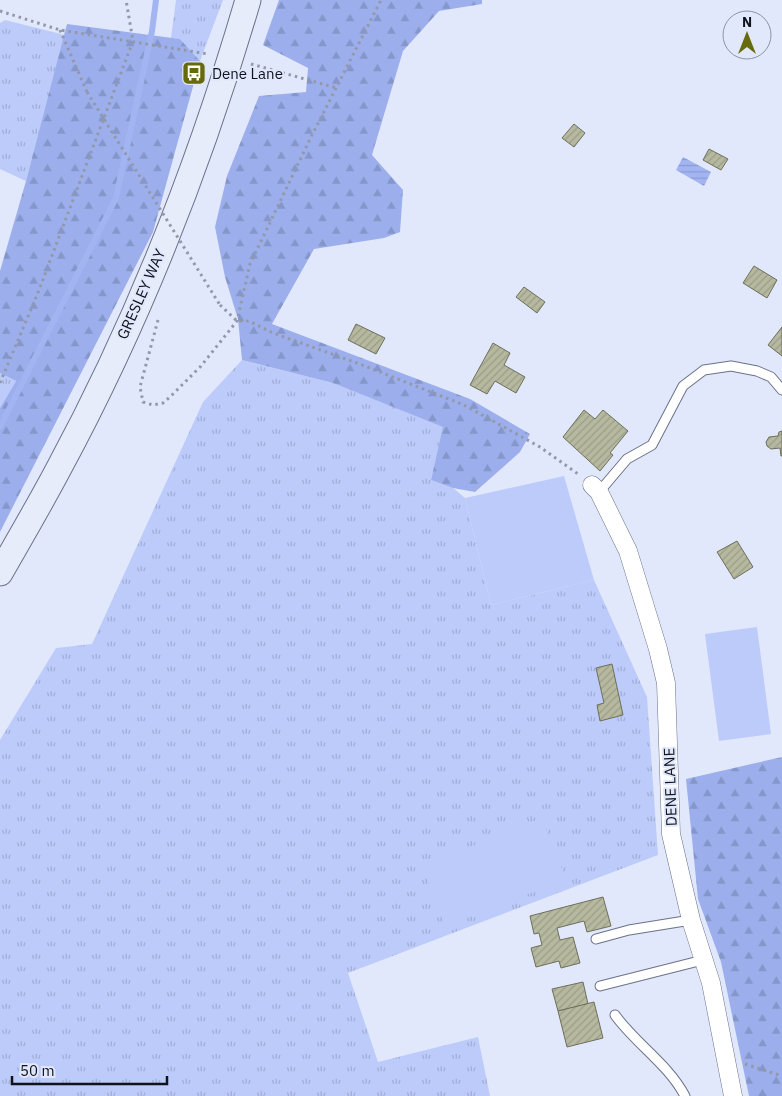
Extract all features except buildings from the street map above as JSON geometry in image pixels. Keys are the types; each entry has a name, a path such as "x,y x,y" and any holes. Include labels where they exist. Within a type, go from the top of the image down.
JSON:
{"street":[{"name":"GRESLEY WAY","path":"0,573 64,459 149,278 179,205 231,59 248,0"},
{"name":"DENE LANE","path":"596,489 628,551 658,649 666,683 671,834 691,920 711,982 733,1096"}],"lane":[{"path":"596,489 627,460 652,445 683,386 704,370 731,366 750,369 771,377 782,390"},
{"path":"596,939 629,930 691,920"},
{"path":"600,986 703,960"},
{"path":"615,1015 630,1035 668,1071 685,1096"}],"path":[{"path":"0,383 38,290 133,41 126,0"},
{"path":"159,316 140,387 143,402 153,405 163,403 201,366 237,321 250,264 381,0"},
{"path":"0,12 60,30 182,49"},
{"path":"60,30 87,92 220,305 237,321 249,322 273,333 358,362 464,405 540,447 596,489"},
{"path":"231,59 337,88"},
{"path":"727,1058 782,1076"}],"green space":[{"path":"176,0 223,0 200,61 180,39 171,38"},
{"path":"279,0 482,0 482,4 439,11 403,51 372,155 403,190 400,232 384,238 314,249 272,324 470,399 530,434 520,452 475,492 453,488 431,480 443,427 333,383 242,360 238,319 225,277 215,227 227,176 259,96 306,92 308,68 263,45"},
{"path":"5,20 65,35 26,181 0,169 0,23"},
{"path":"67,24 180,39 200,61 153,232 0,532 0,408 16,381 0,373 0,271 26,181"},
{"path":"242,360 333,383 444,427 431,480 453,488 465,498 491,605 594,580 647,697 658,855 348,973 378,1062 478,1037 490,1096 0,1096 0,740 56,648 92,644 203,402"},
{"path":"0,373 16,381 0,408"},
{"path":"564,476 594,580 491,605 465,498"},
{"path":"757,627 771,734 719,741 705,634"},
{"path":"782,757 782,1096 749,1096 721,962 698,899 686,779"},
{"path":"542,818 566,879 445,927 422,866"}],"shaded area":[{"path":"683,157 711,172 704,186 676,170"}],"waterway":[{"path":"0,427 116,198 152,31 156,0"}],"place":[{"name":"Dene Lane","path":"194,73"}]}
